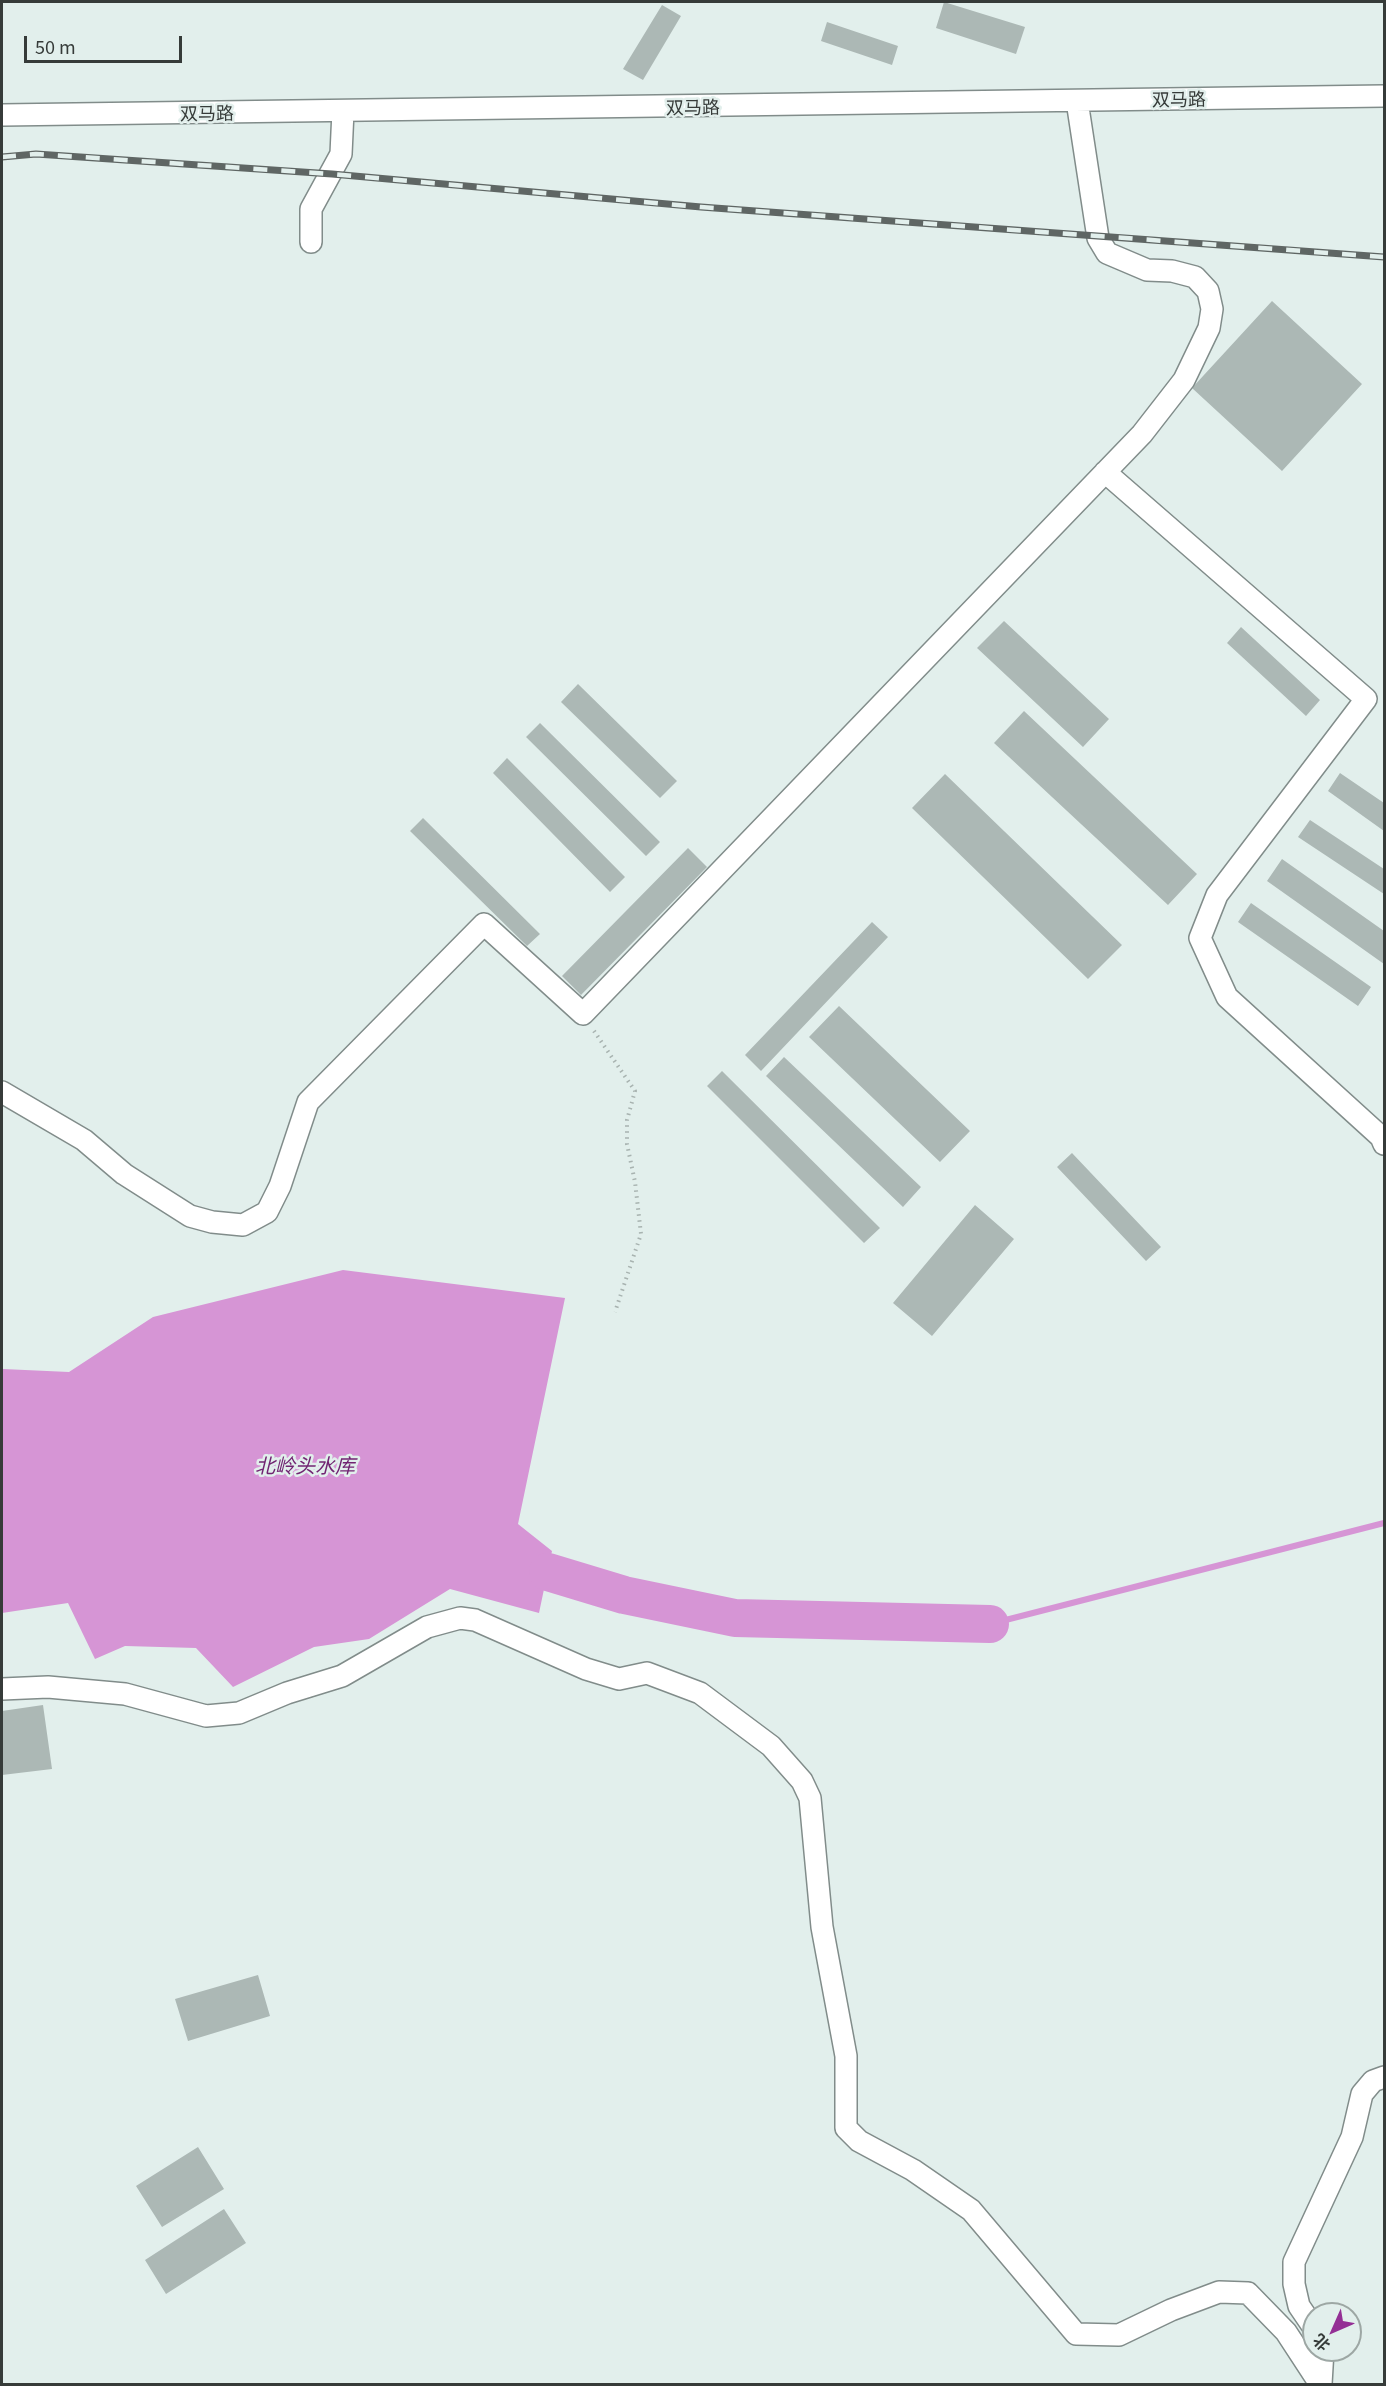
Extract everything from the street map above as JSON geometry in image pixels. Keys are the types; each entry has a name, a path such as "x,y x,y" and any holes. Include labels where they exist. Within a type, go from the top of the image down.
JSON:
{"street":[{"name":"双马路","path":"2,115 1384,96"},
{"path":"2,1092 84,1140 124,1174 190,1216 212,1222 243,1225 267,1212 280,1186 308,1102 484,924 583,1014 1142,434 1184,380 1209,328 1212,309 1208,291 1196,277 1172,271 1147,270 1107,253 1098,238 1077,101"},
{"path":"311,242 310,209 340,154 343,111"},
{"path":"1105,472 1366,699 1217,895 1200,938 1227,997 1381,1137 1384,1144"},
{"path":"2,1689 48,1687 125,1694 206,1716 239,1713 286,1693 342,1676 427,1627 460,1618 475,1620 586,1669 619,1679 647,1673 700,1693 771,1746 802,1781 810,1798 822,1927 846,2056 846,2128 859,2141 913,2170 971,2210 1076,2334 1119,2335 1171,2310 1219,2292 1248,2293 1286,2332 1321,2385"},
{"path":"1302,2310 1294,2284 1294,2262 1352,2137 1362,2094 1373,2081 1384,2077"},
{"path":"1321,2385 1322,2362"}],"path":[{"path":"583,1014 634,1091 627,1120 627,1144 635,1182 641,1234 615,1312"}],"water":[{"name":"北岭头水库","path":"343,1270 565,1298 518,1524 552,1551 539,1613 450,1589 369,1639 314,1647 233,1687 196,1648 125,1646 95,1659 68,1603 2,1613 3,1369 69,1372 153,1317"}],"building":[{"path":"944,2 1025,27 1016,54 936,28"},
{"path":"662,5 681,16 643,80 623,69"},
{"path":"827,22 898,46 892,65 821,41"},
{"path":"1272,301 1362,384 1282,471 1192,388"},
{"path":"1004,621 1109,719 1083,747 977,648"},
{"path":"1241,627 1320,700 1306,716 1227,643"},
{"path":"578,684 677,781 660,798 561,702"},
{"path":"1024,711 1197,874 1168,905 994,743"},
{"path":"540,723 660,842 646,856 526,737"},
{"path":"507,758 625,877 610,892 493,773"},
{"path":"1340,773 1384,803 1384,831 1328,791"},
{"path":"945,774 1122,945 1088,979 912,808"},
{"path":"423,818 540,934 527,946 410,831"},
{"path":"1310,820 1384,869 1384,894 1298,837"},
{"path":"688,848 707,867 581,995 562,976"},
{"path":"1282,859 1384,931 1384,964 1267,881"},
{"path":"1251,903 1371,987 1358,1006 1238,922"},
{"path":"872,922 888,937 761,1071 745,1055"},
{"path":"839,1006 970,1131 940,1162 809,1037"},
{"path":"784,1057 921,1187 903,1207 766,1076"},
{"path":"722,1071 880,1228 864,1243 707,1086"},
{"path":"1072,1153 1161,1247 1146,1261 1057,1167"},
{"path":"975,1205 1014,1239 932,1336 893,1303"},
{"path":"43,1705 52,1769 2,1775 2,1711"},
{"path":"258,1975 270,2016 188,2041 175,1999"},
{"path":"198,2147 224,2189 162,2227 136,2186"},
{"path":"224,2209 246,2243 166,2294 145,2260"}],"waterway":[{"path":"990,1624 1384,1523"},
{"path":"548,1572 624,1595 735,1618 990,1624"}],"railway":[{"path":"2,157 36,154 332,174 701,207 1384,257"}]}
